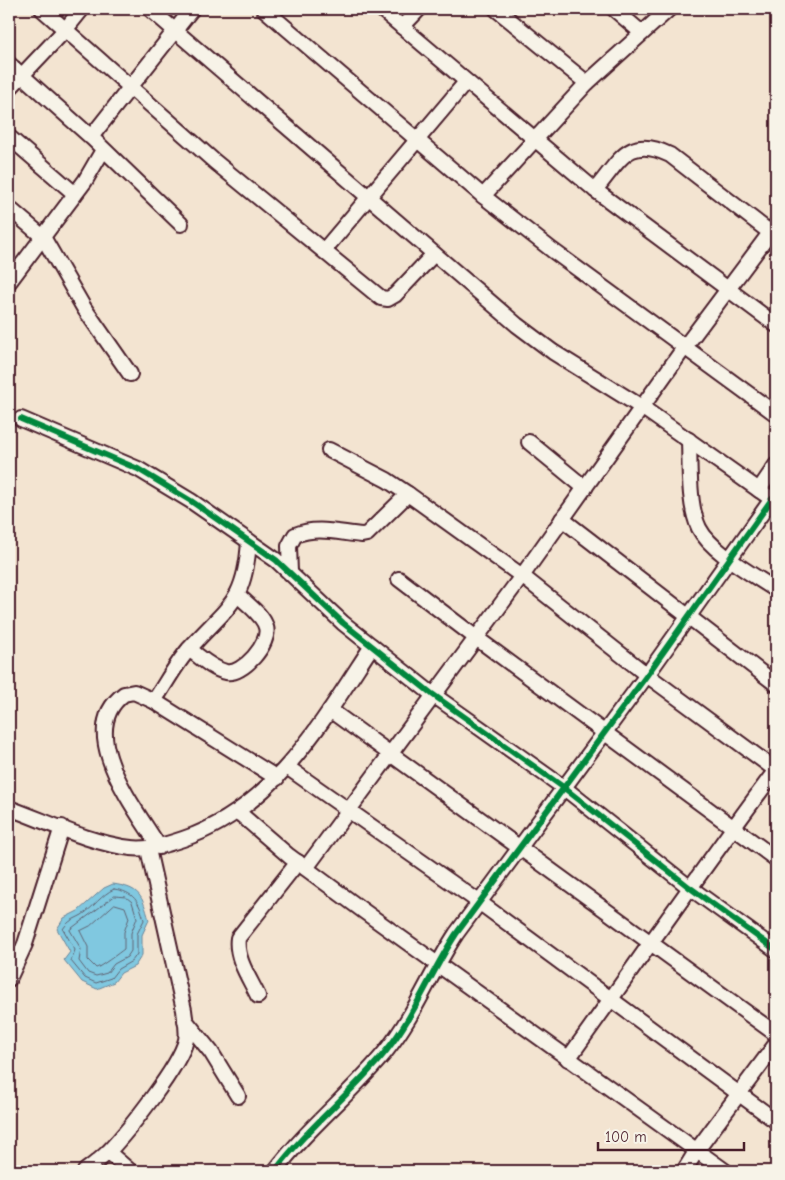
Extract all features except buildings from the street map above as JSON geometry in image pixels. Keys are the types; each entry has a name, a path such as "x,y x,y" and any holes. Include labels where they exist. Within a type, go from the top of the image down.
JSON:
{"street":[{"path":"42,9 132,86 214,161 325,249 370,290 385,299 396,296 434,254"},
{"path":"9,89 65,30 82,9"},
{"path":"150,9 517,325 553,352 643,408 774,500 436,963 422,996 387,1050 276,1171"},
{"path":"91,137 192,9"},
{"path":"264,9 484,196 552,250 776,414"},
{"path":"381,9 595,190 776,326"},
{"path":"402,27 419,9"},
{"path":"496,9 587,83"},
{"path":"614,9 642,33"},
{"path":"484,196 587,83 669,9"},
{"path":"9,64 91,137 182,224"},
{"path":"325,249 466,82"},
{"path":"9,137 75,194"},
{"path":"258,996 240,958 238,938 262,905 302,865 348,812 474,637 522,576 684,348 774,231 670,155 650,147 634,147 595,190"},
{"path":"9,279 75,194 104,150"},
{"path":"9,208 43,237 84,308 130,374"},
{"path":"21,419 138,469 191,501 249,541 290,572 343,622 432,694 563,787 689,887 776,950"},
{"path":"689,440 693,498 699,527 713,544 730,558 776,590"},
{"path":"529,442 585,488"},
{"path":"329,450 379,475 408,494 522,576 647,675 776,770 689,887 652,943 568,1059"},
{"path":"759,490 776,465"},
{"path":"290,572 289,546 295,535 305,531 320,530 367,534 408,494"},
{"path":"562,519 776,684"},
{"path":"154,701 189,649 238,595 247,572 249,541"},
{"path":"399,579 474,637 734,826 776,859"},
{"path":"189,649 212,665 228,672 235,672 254,657 265,640 266,627 264,621 238,595"},
{"path":"9,808 105,842 154,848 204,831 238,812 287,767 330,710 372,646"},
{"path":"85,1171 108,1152 172,1071 186,1040 186,1020 154,848 115,776 105,740 110,712 119,697 134,692 154,701 277,778"},
{"path":"330,710 520,846 776,1034"},
{"path":"287,767 348,812 479,902 776,1121"},
{"path":"238,812 302,865 725,1171"},
{"path":"9,979 25,944 62,828"},
{"path":"186,1020 211,1052 238,1096"},
{"path":"684,1171 697,1150 776,1044"},
{"path":"108,1152 130,1171"}],"water":[{"path":"113,884 129,888 138,894 142,899 149,920 142,935 142,955 135,966 121,973 114,982 97,989 82,982 64,960 70,952 57,929 64,918 78,911 104,888"}],"cycle path":[{"path":"21,419 138,469 191,501 276,560 343,623 432,694 563,787 689,887 776,950"},
{"path":"275,1171 301,1140 386,1051 406,1023 456,934 647,675 772,499"}]}
